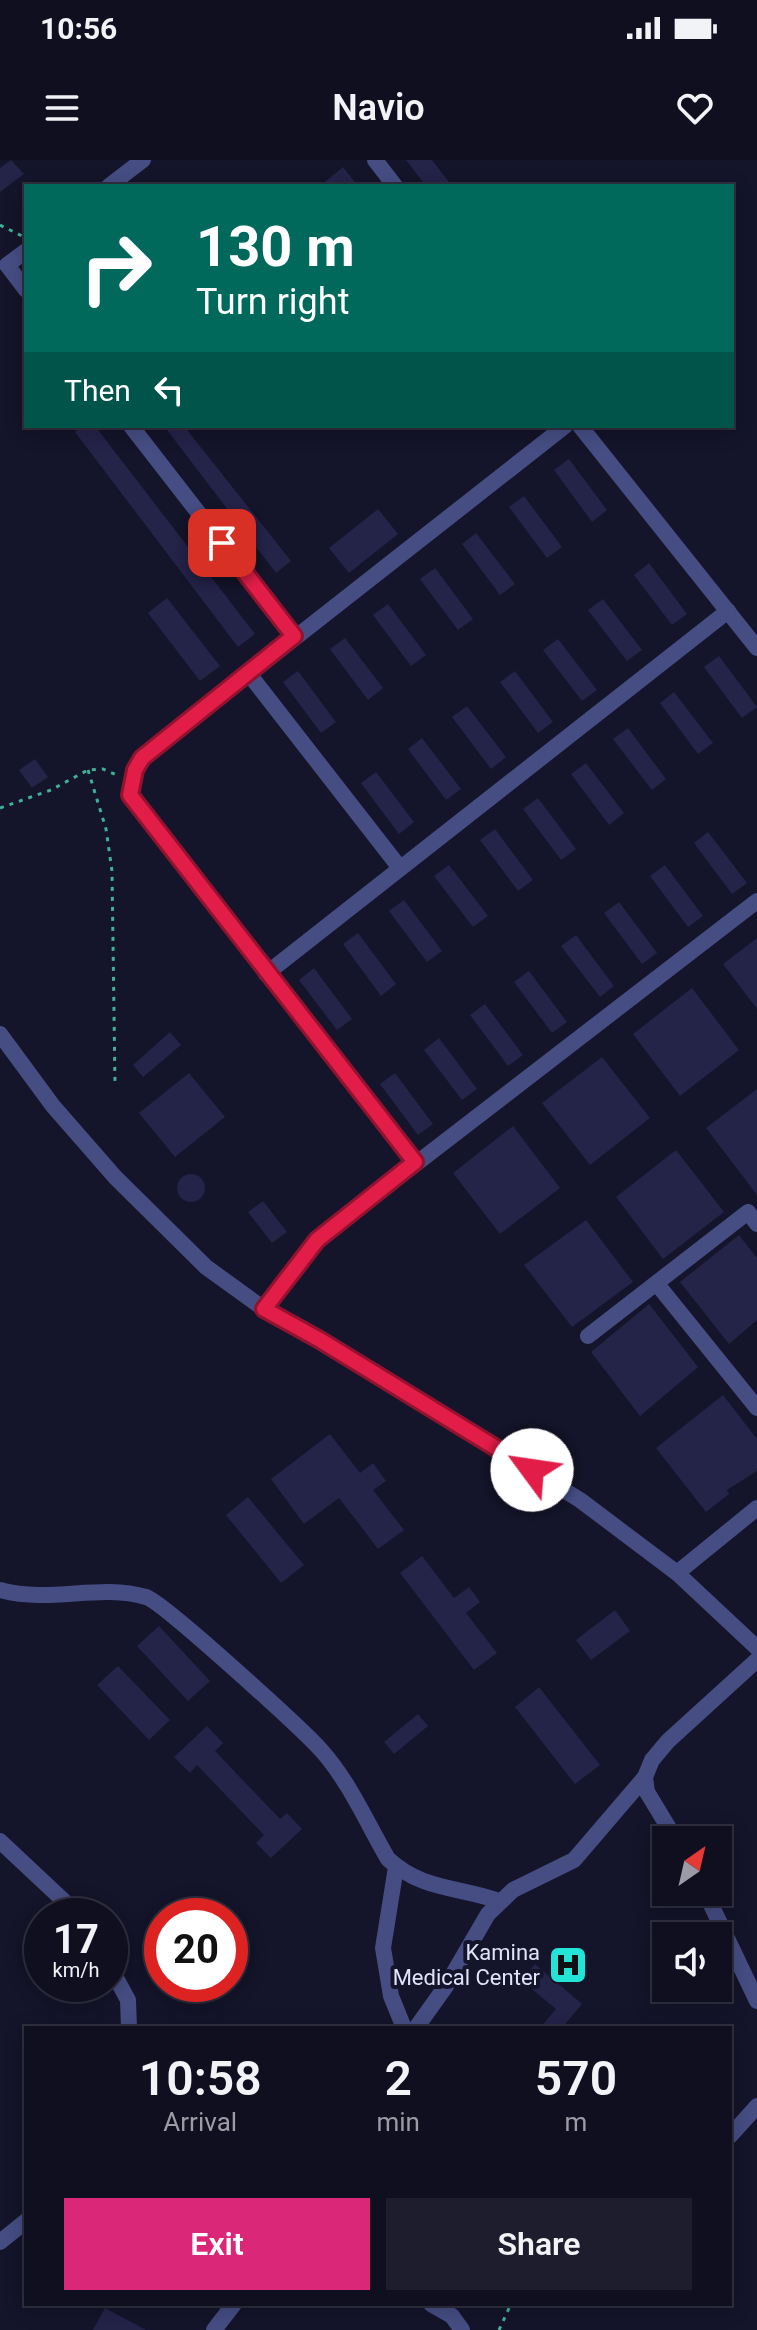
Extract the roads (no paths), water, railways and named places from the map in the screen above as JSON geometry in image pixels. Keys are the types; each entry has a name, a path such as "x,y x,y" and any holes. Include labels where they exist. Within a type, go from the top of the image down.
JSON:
{"street":[{"path":"112,184 143,160"},
{"path":"375,160 393,184"},
{"path":"24,252 7,265 24,287"},
{"path":"133,428 294,636"},
{"path":"415,1162 130,795 131,782 142,758 562,428"},
{"path":"582,428 757,648"},
{"path":"266,974 728,611"},
{"path":"249,674 400,868"},
{"path":"264,1309 317,1240 757,901"},
{"path":"0,1034 45,1096 115,1177 206,1267 264,1309 320,1340 580,1500 677,1573 757,1648"},
{"path":"588,1336 748,1212 757,1224"},
{"path":"657,1284 757,1408"},
{"path":"677,1573 757,1508"},
{"path":"0,1590 25,1597 105,1592 148,1597 322,1751 349,1790 388,1859 396,1867 408,1877 429,1886 461,1889 499,1901"},
{"path":"417,2026 499,1901 513,1890 574,1860 645,1777 652,1760 668,1741 757,1660"},
{"path":"645,1777 647,1792 668,1826"},
{"path":"0,1841 61,1898"},
{"path":"396,1867 383,1948 391,1996 403,2026"},
{"path":"712,1906 757,2001"},
{"path":"128,2000 129,2026"},
{"path":"732,2134 757,2106"},
{"path":"0,2242 24,2223"},
{"path":"214,2330 232,2306"},
{"path":"434,2306 452,2316 462,2330"}],"place":[{"name":"Kamina Medical Center","path":"568,1965"}]}
